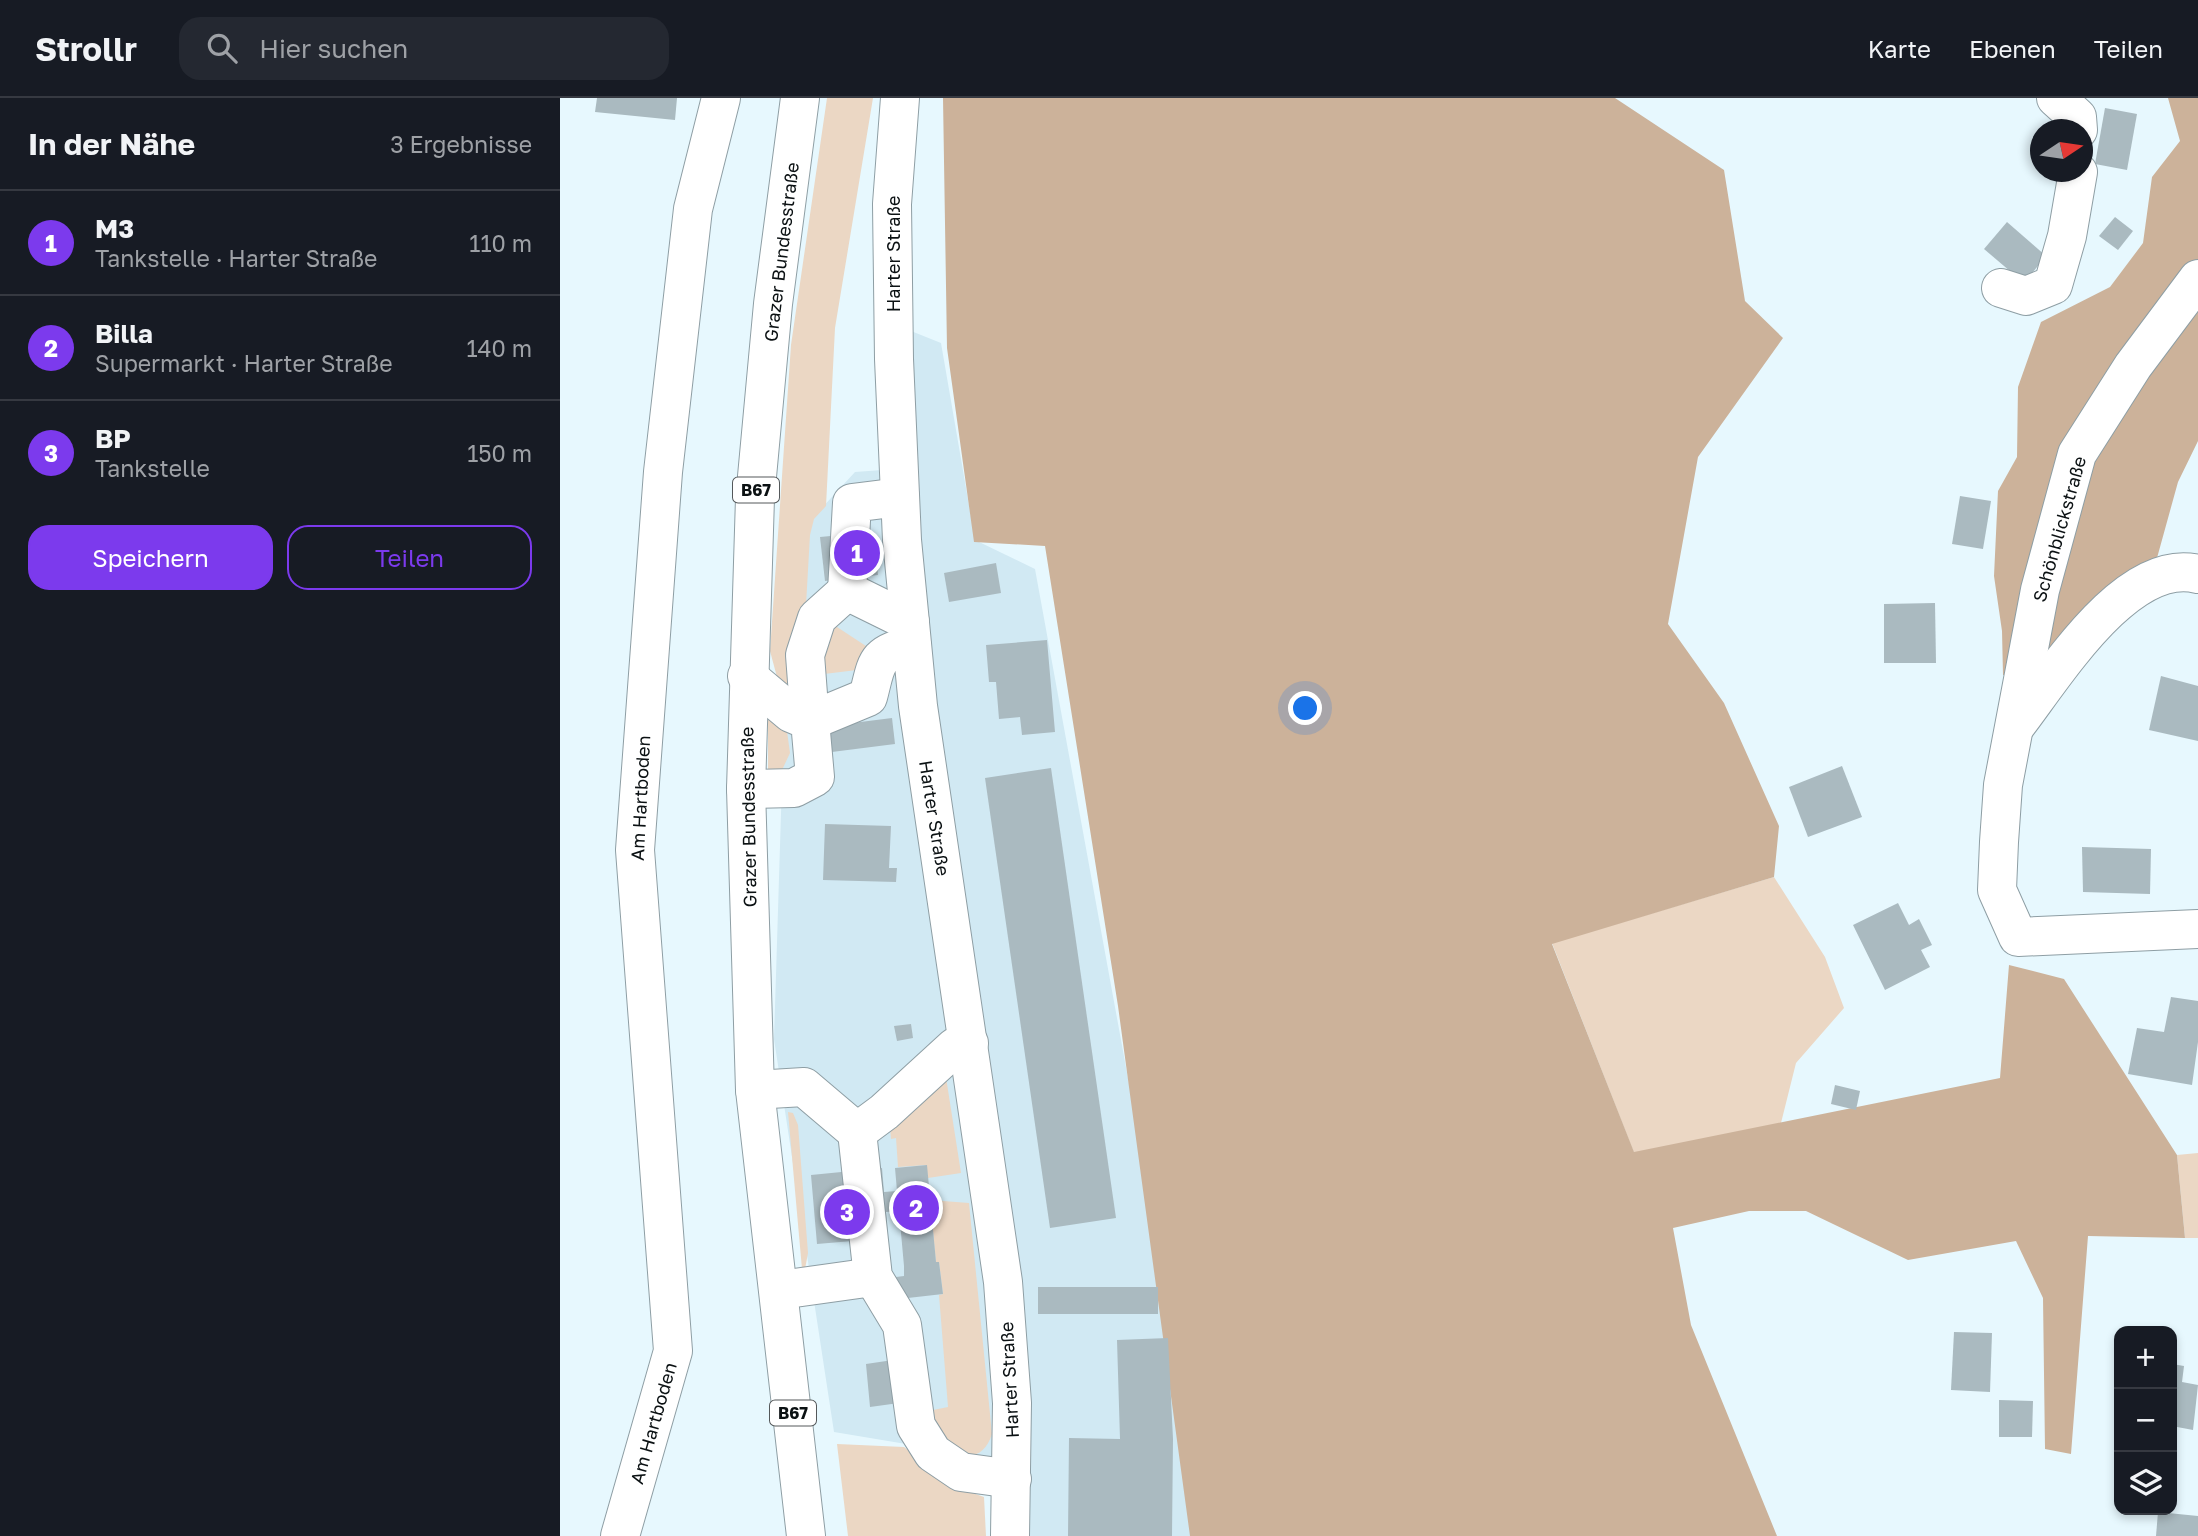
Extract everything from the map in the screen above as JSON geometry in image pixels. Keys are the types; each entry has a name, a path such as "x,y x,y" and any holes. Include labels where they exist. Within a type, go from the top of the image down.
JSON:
{"street":[{"name":"Am Hartboden","path":"620,1536 673,1351 635,850 663,472 693,209 721,98"},
{"name":"Grazer Bundesstraße","path":"800,98 773,304 756,484 747,676 746,789 755,1090 780,1290 806,1536"},
{"name":"Harter Straße","path":"900,98 892,204 894,359 900,497 918,706 1003,1282 1012,1403 1010,1536"},
{"path":"2056,98 2077,119"},
{"path":"2000,288 2026,296 2053,285 2067,236 2076,182"},
{"name":"Schönblickstraße","path":"2198,279 2133,366 2077,454 2040,590 2003,785 1997,890 2018,937 2198,929"},
{"path":"746,789 794,788 815,777 805,655 817,618 847,591 852,503 900,497"},
{"name":"Schönblickstraße","path":"2014,729 2100,617 2150,579 2184,571 2198,574"},
{"path":"747,676 791,713 810,721 867,697 877,662 911,634 847,591"},
{"path":"857,1132 884,1112 955,1047 969,1043"},
{"path":"755,1090 804,1087 857,1132 873,1277 902,1325 916,1426 933,1453 961,1472 1012,1479"},
{"path":"780,1290 873,1277"}],"shaded area":[{"path":"827,98 873,98 835,328 826,506 814,519 810,535 806,605 795,692 781,692 770,651 791,345"},
{"path":"943,98 1615,98 1724,170 1745,301 1783,338 1698,457 1668,624 1724,703 1779,826 1774,877 1552,944 1634,1152 2000,1078 2009,965 2064,979 2177,1155 2185,1238 2088,1236 2071,1454 2045,1449 2043,1298 2016,1241 1908,1260 1806,1211 1749,1211 1673,1228 1691,1325 1777,1536 1190,1536 1118,1006 1045,546 974,542 947,348"},
{"path":"2168,98 2198,98 2198,441 2178,482 2157,558 2033,676 2003,675 2002,631 1994,576 1998,491 2017,457 2018,387 2041,322 2110,287 2143,243 2152,177 2180,141"},
{"path":"911,331 941,343 975,540 1035,569 1161,1259 1199,1536 992,1536 993,1493 906,1444 834,1432 774,1039 784,717 807,524 855,472 909,468"},
{"path":"830,627 837,627 869,648 857,670 816,675"},
{"path":"768,718 786,724 790,753 782,770 768,772"},
{"path":"1774,877 1825,957 1844,1008 1796,1063 1781,1123 1634,1153 1552,943"},
{"path":"945,1071 961,1173 928,1178 926,1165 898,1167 896,1138 891,1139 890,1127"},
{"path":"788,1112 793,1113 798,1125 808,1253 805,1269 802,1269"},
{"path":"2198,1153 2198,1238 2185,1238 2177,1155"},
{"path":"930,1200 969,1203 992,1434 984,1449 972,1455 958,1453 943,1443 928,1411 948,1407 939,1295 943,1294 939,1262 936,1262"},
{"path":"837,1444 904,1447 953,1486 984,1497 986,1536 848,1536"}],"building":[{"path":"597,98 677,98 675,120 595,112"},
{"path":"2105,108 2137,114 2127,170 2095,164"},
{"path":"2115,217 2133,231 2118,250 2099,236"},
{"path":"2007,222 2046,256 2024,283 1984,249"},
{"path":"1960,496 1991,501 1983,549 1952,544"},
{"path":"873,532 878,575 825,581 820,537"},
{"path":"996,563 1001,593 949,602 944,573"},
{"path":"1935,603 1936,663 1884,663 1884,604"},
{"path":"1047,640 1055,732 1022,735 1020,717 999,719 996,682 989,682 986,645"},
{"path":"2161,676 2198,686 2198,741 2149,730"},
{"path":"892,718 895,744 816,754 813,728"},
{"path":"1842,766 1862,817 1808,837 1789,787"},
{"path":"1051,768 1116,1218 1050,1228 985,778"},
{"path":"825,824 891,826 889,868 897,868 896,882 823,880"},
{"path":"2082,847 2151,849 2150,894 2083,892"},
{"path":"1898,903 1909,925 1919,919 1932,945 1921,950 1930,967 1885,990 1853,925"},
{"path":"2171,997 2198,1001 2198,1042 2192,1085 2128,1074 2137,1028 2164,1032"},
{"path":"911,1024 913,1038 897,1041 894,1026"},
{"path":"1835,1085 1860,1091 1856,1110 1831,1104"},
{"path":"927,1165 936,1262 939,1262 943,1294 899,1299 896,1277 904,1276 904,1266 899,1211 886,1212 888,1238 817,1244 811,1175 882,1168 884,1192 897,1191 895,1168"},
{"path":"1038,1287 1158,1287 1158,1314 1038,1314"},
{"path":"1954,1332 1992,1333 1990,1392 1951,1390"},
{"path":"1168,1338 1173,1439 1172,1536 1068,1536 1069,1438 1120,1439 1117,1340"},
{"path":"893,1360 899,1403 870,1407 866,1364"},
{"path":"2177,1365 2184,1366 2182,1382 2198,1385 2193,1430 2177,1427"},
{"path":"1999,1400 2033,1401 2032,1437 1999,1437"},
{"path":"2158,1515 2198,1516 2198,1536 2156,1536"}],"place":[{"name":"M3","path":"857,553"},
{"name":"Billa","path":"916,1208"},
{"name":"BP","path":"847,1212"}]}
